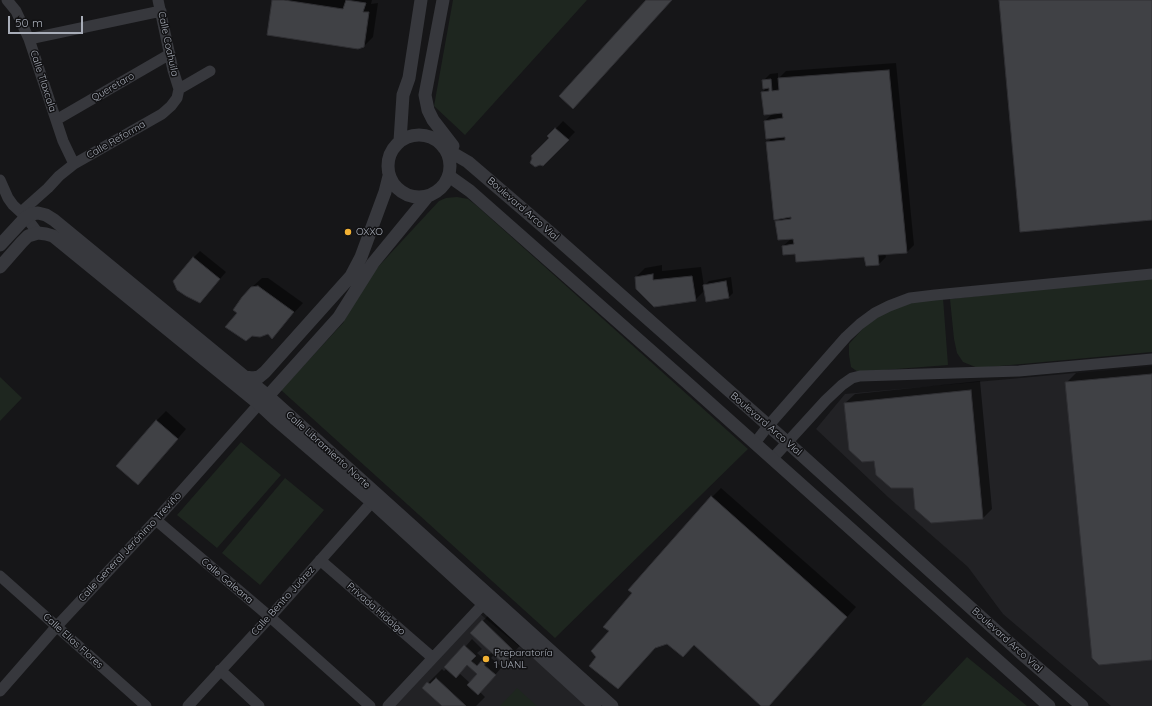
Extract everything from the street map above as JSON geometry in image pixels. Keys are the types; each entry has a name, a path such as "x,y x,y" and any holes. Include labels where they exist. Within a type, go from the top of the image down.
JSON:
{"street":[{"name":"Calle Tlaxcala","path":"7,0 16,11 29,39 63,141 74,164"},
{"path":"400,141 403,95 409,78 421,0"},
{"path":"443,0 425,96 428,110 433,120 448,140 468,162"},
{"path":"29,39 159,5"},
{"name":"Calle Coahuila","path":"159,5 175,80 179,88"},
{"name":"Queretaro","path":"56,120 170,54"},
{"path":"179,88 210,71"},
{"name":"Calle Reforma","path":"0,245 59,176 74,164 162,114 177,98 179,88"},
{"path":"409,136 429,136 444,148 449,156 449,176 437,192 428,196 409,196 400,191 393,184 389,176 387,166 389,156 393,148 400,141 409,136"},
{"name":"Boulevard Arco Vial","path":"444,148 468,162 547,230 1082,706"},
{"path":"264,400 340,305 351,276 361,257 385,192 389,176"},
{"name":"Boulevard Arco Vial","path":"449,176 470,191 773,458 1049,706"},
{"path":"0,180 8,198 13,205 26,214 38,234 28,236 0,267"},
{"path":"264,400 338,317 373,263 428,196"},
{"name":"Calle Libramiento Norte","path":"26,214 38,213 46,215 54,220 244,377 264,400 274,418 374,498 487,600 612,706"},
{"name":"Calle Libramiento Norte","path":"38,234 53,236 264,400"},
{"path":"755,443 768,426 846,337 875,313 889,306 910,298 935,294 1152,274"},
{"path":"244,377 259,377 265,372 351,276"},
{"path":"773,458 826,400 852,378 860,376 1019,371 1152,359"},
{"name":"Calle General Jerónimo Treviño","path":"0,691 57,626 156,520 264,400"},
{"name":"Calle Benito Juárez","path":"188,706 270,617 374,498"},
{"name":"Calle Galeana","path":"156,520 270,617 370,706"},
{"name":"Privada Hidalgo","path":"320,560 433,658"},
{"name":"Calle Elías Flores","path":"0,576 146,706"},
{"path":"388,706 487,600"},
{"name":"Calle Libramiento Norte","path":"487,600 595,706"},
{"path":"1010,671 1023,655"},
{"path":"220,670 259,706"}],"shaded area":[{"path":"453,0 587,0 465,135 434,106"},
{"path":"457,197 468,199 477,206 748,449 555,638 281,390 343,323 365,281 439,201 446,198"},
{"path":"1152,277 1152,352 978,368 963,362 957,353 950,299"},
{"path":"943,298 948,365 858,372 851,367 849,344 866,325 891,309 911,300"},
{"path":"1152,366 1152,706 1111,706 1003,614 968,567 888,497 816,429 845,394"},
{"path":"0,377 22,398 0,421"},
{"path":"241,442 281,475 217,548 177,515"},
{"path":"285,478 324,510 260,585 222,553"},
{"name":"Preparatoría 1 UANL","path":"479,613 591,706 394,706"},
{"path":"967,657 1027,706 921,706"},
{"path":"517,688 537,706 500,706"}],"building":[{"path":"272,0 284,0 343,9 346,0 366,3 363,12 369,12 364,47 358,49 267,35"},
{"path":"646,0 672,0 573,109 559,96"},
{"path":"999,0 1152,0 1152,220 1020,232"},
{"path":"889,70 907,253 878,255 879,265 866,266 864,257 796,262 795,254 783,255 782,246 794,244 793,239 778,240 775,221 791,219 791,217 774,220 766,142 785,140 785,137 766,139 764,121 783,118 782,113 764,115 761,92 769,91 769,88 763,89 762,80 771,79 772,91 779,90 778,78"},
{"path":"555,128 569,140 543,166 540,165 535,167 530,163 532,158 531,156 549,138 547,136"},
{"path":"193,257 220,279 200,303 177,290 173,281"},
{"path":"653,274 653,280 692,276 696,301 654,307 636,289 635,277"},
{"path":"726,281 729,298 706,302 703,285"},
{"path":"258,286 294,312 272,339 268,334 260,337 252,336 246,341 225,327 237,313 233,310 242,297 251,287"},
{"path":"1152,374 1152,660 1099,665 1092,658 1065,382"},
{"path":"971,390 983,519 931,523 915,509 913,488 891,488 876,475 874,461 862,462 849,450 844,403"},
{"path":"156,420 178,439 138,485 116,466"},
{"path":"711,496 847,617 769,706 761,706 694,645 683,657 667,644 655,648 618,689 589,666 596,657 591,651 609,631 603,627 632,593 628,590"},
{"path":"482,620 515,652 504,664 470,633"},
{"path":"464,645 476,656 471,661 477,666 484,658 488,662 484,665 496,675 478,695 467,685 477,674 467,665 456,678 444,667"},
{"path":"436,678 466,706 442,706 422,688 427,682 430,684"}],"place":[{"name":"OXXO","path":"348,232"},
{"name":"Preparatoría 1 UANL","path":"486,659"}]}
